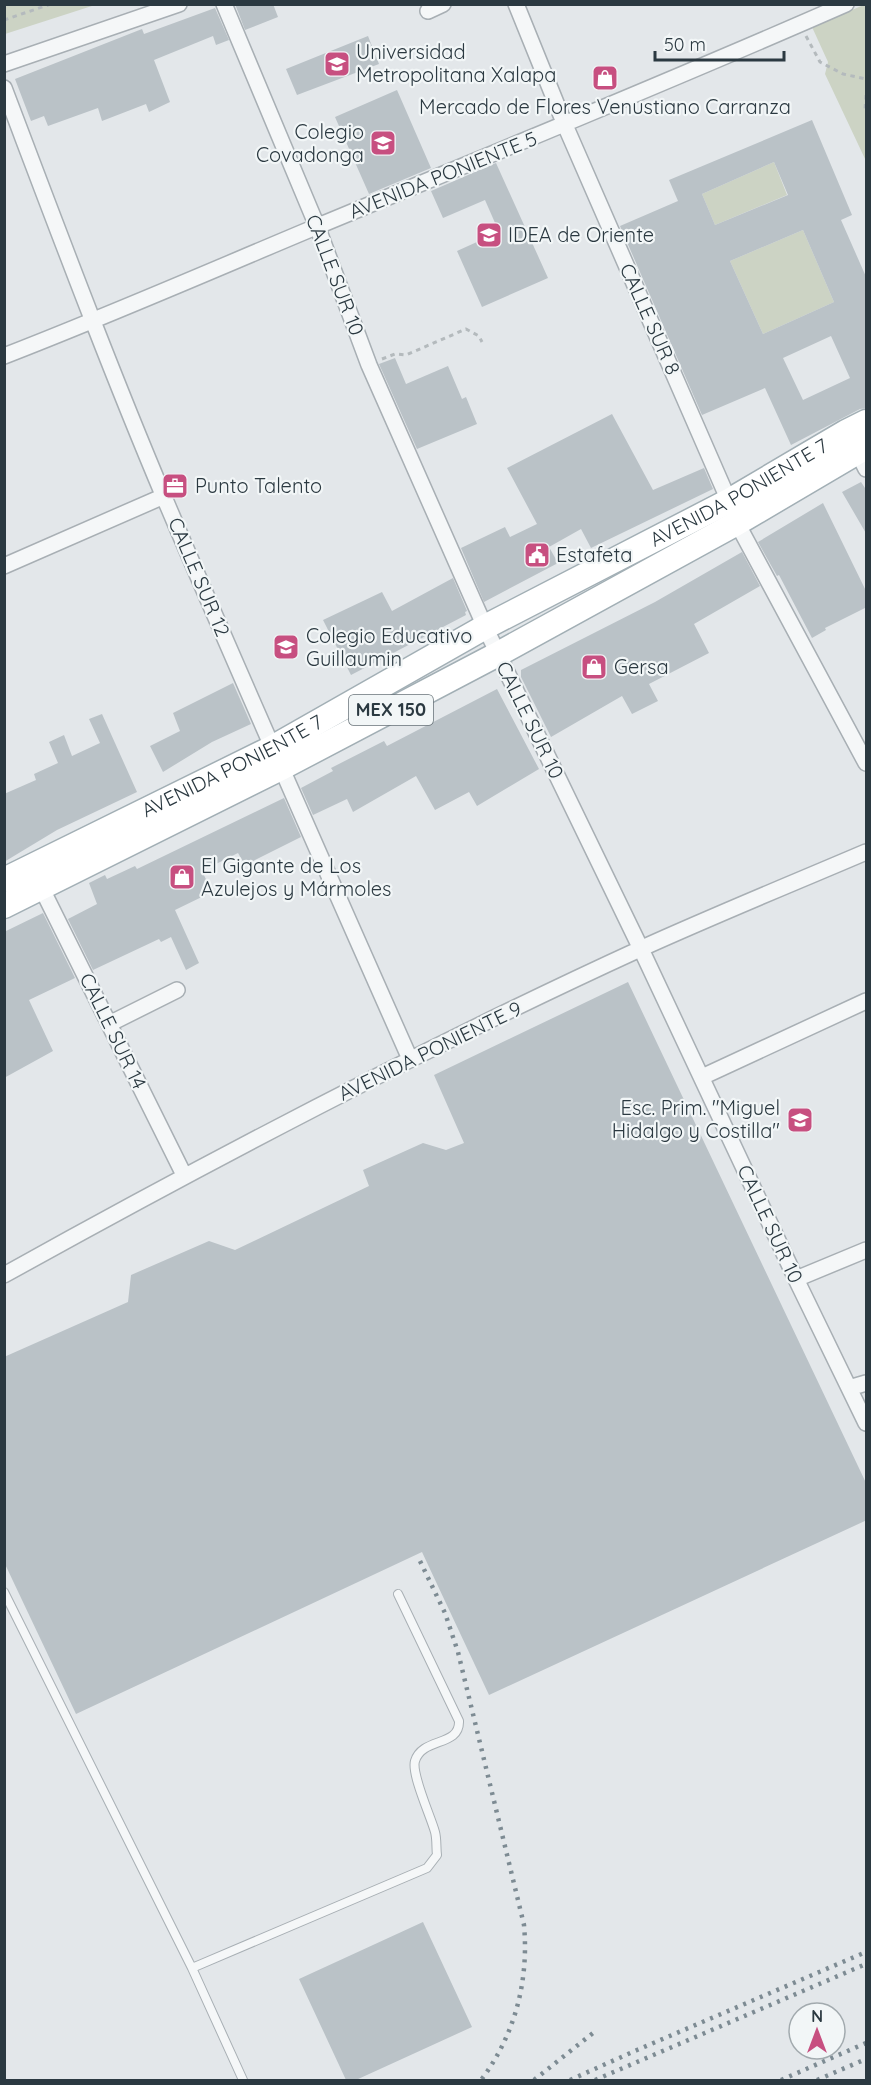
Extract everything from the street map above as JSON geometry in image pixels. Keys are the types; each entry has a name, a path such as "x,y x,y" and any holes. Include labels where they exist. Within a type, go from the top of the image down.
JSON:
{"main road":[{"name":"AVENIDA PONIENTE 7","path":"4,906 276,758 485,627 733,512 861,444"},
{"name":"AVENIDA PONIENTE 7","path":"4,880 276,758 498,654 733,512"}],"street":[{"path":"4,64 179,4"},
{"name":"CALLE SUR 10","path":"224,4 317,226 369,365 485,627 867,1423"},
{"path":"428,11 443,4"},
{"name":"CALLE SUR 8","path":"516,4 565,125 733,512 867,764"},
{"name":"AVENIDA PONIENTE 5","path":"4,356 93,322 317,226 565,125 846,4"},
{"name":"CALLE SUR 12","path":"4,88 93,322 164,496 276,758 410,1059"},
{"path":"4,566 164,496"},
{"name":"AVENIDA PONIENTE 9","path":"4,1275 184,1175 410,1059 641,949 867,852"},
{"name":"CALLE SUR 14","path":"41,887 184,1175"},
{"path":"109,1024 177,990"},
{"path":"702,1077 867,1001"},
{"path":"796,1279 867,1250"},
{"path":"849,1388 867,1383"}],"lane":[{"path":"4,1592 192,1968 243,2080"},
{"path":"192,1968 427,1868 437,1856 436,1835 416,1776 414,1763 418,1753 428,1746 455,1736 460,1728 459,1721 398,1594"}],"path":[{"path":"4,20 51,4"},
{"path":"800,24 820,62 843,74 867,79"},
{"path":"867,95 865,110 867,110"},
{"path":"369,365 394,354 406,356 466,329 479,336 482,342"}],"green space":[{"path":"5,4 95,4 95,5 5,34"},
{"path":"866,4 866,161 825,74 828,62 812,27"},
{"path":"774,162 787,195 715,225 702,194"},
{"path":"803,230 834,302 763,334 730,261"}],"building":[{"path":"235,4 273,4 278,17 245,30"},
{"path":"215,8 229,40 216,45 213,36 154,60 170,102 149,112 146,104 102,121 98,108 48,126 44,116 31,121 15,79 142,29 144,34"},
{"name":"Universidad Metropolitana Xalapa","path":"368,36 379,64 297,95 286,69"},
{"name":"Colegio Covadonga","path":"397,90 431,168 369,194 335,117"},
{"path":"812,120 852,215 841,220 867,279 867,408 860,409 791,445 765,388 702,415 620,226 678,201 669,180","holes":["774,162 788,195 715,225 702,194","803,230 834,302 763,334 730,261","831,336 850,378 803,400 783,358"]},
{"name":"IDEA de Oriente","path":"496,163 548,278 482,307 457,251 499,232 485,200 443,218 431,191"},
{"path":"395,358 406,384 448,366 462,399 466,397 477,424 417,449 379,364"},
{"path":"612,414 653,490 704,468 713,489 591,548 581,529 549,547 558,563 484,602 461,548 505,527 510,537 537,524 507,468"},
{"path":"861,482 867,491 867,535 842,492"},
{"path":"823,503 867,593 867,607 825,628 826,630 812,638 779,575 777,576 758,542"},
{"path":"742,552 760,586 694,624 709,653 649,684 658,701 632,714 622,696 551,737 521,677 521,670 655,602"},
{"path":"453,578 467,611 466,615 351,675 323,620 382,592 392,611"},
{"path":"233,683 251,724 212,742 163,772 150,746 180,731 173,713"},
{"path":"497,689 539,769 477,806 469,792 435,810 416,776 353,812 347,799 313,815 301,788 333,771 331,768 384,741 387,746"},
{"path":"102,714 137,792 57,830 4,862 4,794 36,780 34,774 58,763 49,742 64,735 72,756 100,743 89,719"},
{"path":"284,798 301,837 245,865 238,853 202,871 212,892 175,910 199,963 186,970 171,937 161,942 159,939 93,970 68,919 97,904 89,883 105,875 107,879 135,866 137,869"},
{"path":"43,913 75,978 29,1000 53,1051 4,1078 4,932"},
{"path":"628,982 867,1485 867,1520 489,1695 422,1552 76,1714 4,1562 4,1357 128,1302 131,1275 209,1241 235,1250 369,1186 363,1170 423,1143 446,1150 464,1143 434,1075"},
{"path":"423,1922 472,2027 356,2080 346,2080 299,1979"}],"railway":[{"path":"420,1561 445,1613 458,1652 524,1925 524,1967 517,2007 503,2045 481,2080"},
{"path":"570,2080 866,1952"},
{"path":"595,2080 866,1964"},
{"path":"534,2080 593,2033"},
{"path":"781,2080 866,2043"},
{"path":"817,2080 866,2059"}],"place":[{"name":"Universidad Metropolitana Xalapa","path":"337,64"},
{"name":"Mercado de Flores Venustiano Carranza","path":"605,78"},
{"name":"Colegio Covadonga","path":"383,143"},
{"name":"IDEA de Oriente","path":"489,235"},
{"name":"Punto Talento","path":"175,486"},
{"name":"Estafeta","path":"537,555"},
{"name":"Colegio Educativo Guillaumin","path":"286,647"},
{"name":"Gersa","path":"594,667"},
{"name":"El Gigante de Los Azulejos y Mármoles","path":"182,877"},
{"name":"Esc. Prim. \"Miguel Hidalgo y Costilla\"","path":"800,1120"}]}
